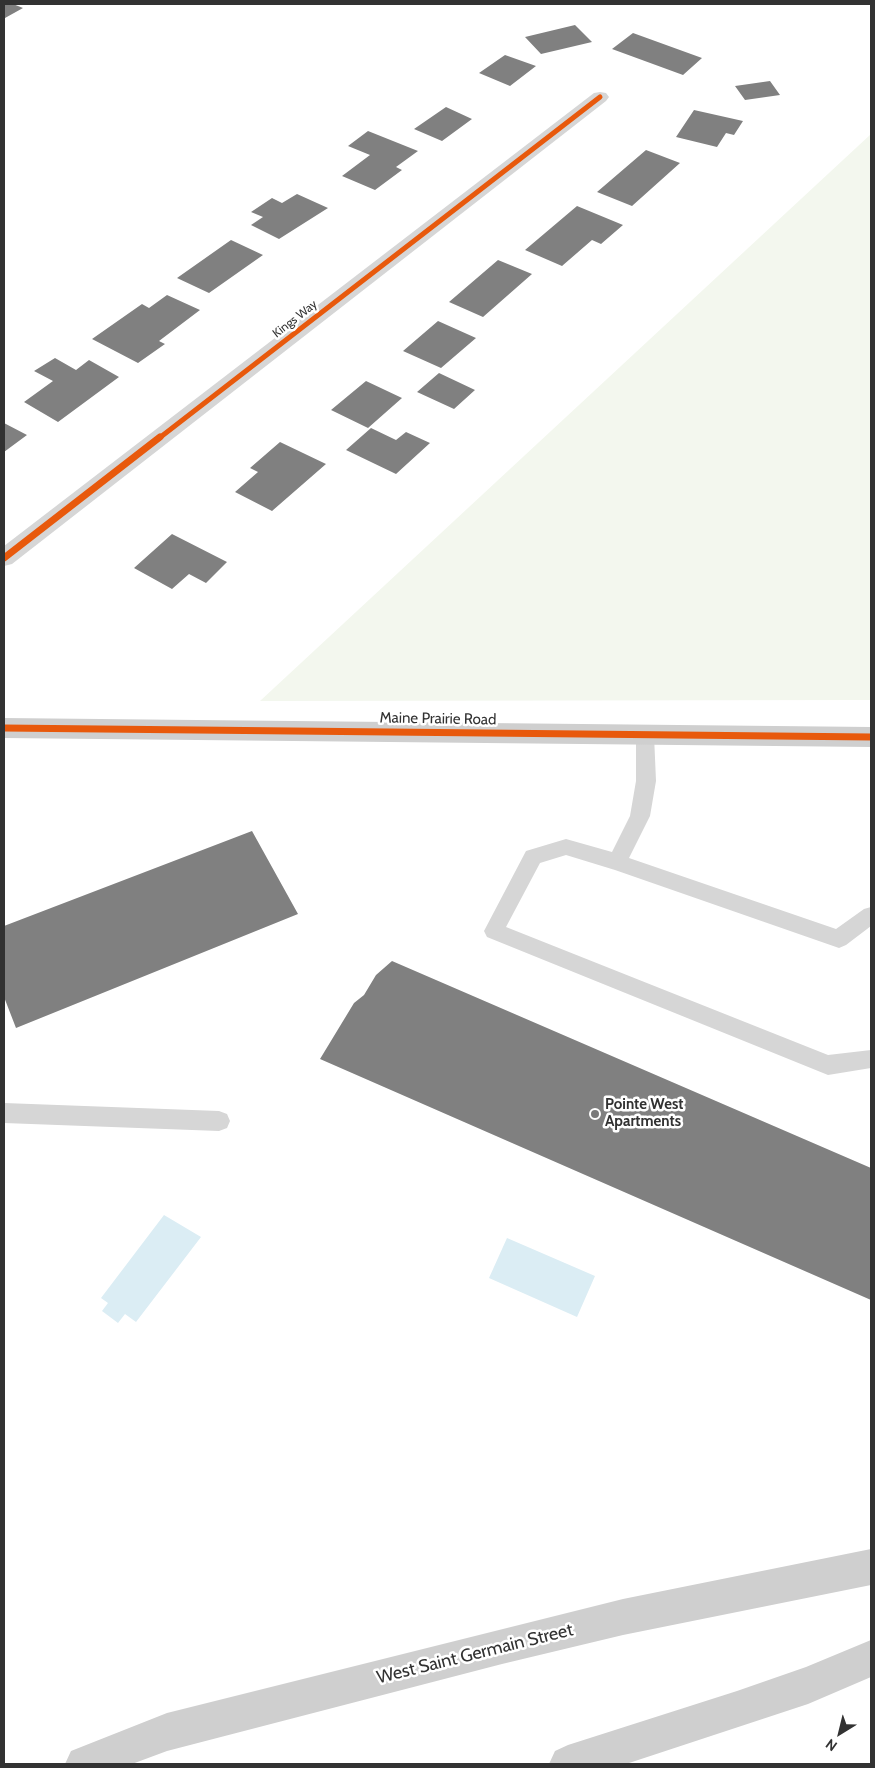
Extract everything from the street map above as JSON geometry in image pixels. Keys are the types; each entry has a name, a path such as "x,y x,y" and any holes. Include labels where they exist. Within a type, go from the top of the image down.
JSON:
{"street":[{"name":"Kings Way","path":"4,558 600,97"},
{"name":"Maine Prairie Road","path":"4,729 871,737"},
{"name":"West Saint Germain Street","path":"84,1764 167,1732 493,1648 624,1617 871,1567"},
{"path":"568,1764 737,1710 808,1685 871,1658"}],"lane":[{"path":"617,862 640,816 646,781 645,735"},
{"path":"871,915 839,939 617,862 566,847 533,857 494,931 828,1065 871,1059"},
{"path":"4,1113 218,1121"}],"shaded area":[{"path":"871,134 871,700 260,701"},
{"path":"164,1215 201,1237 136,1322 125,1314 118,1323 102,1311 108,1303 101,1298"},
{"path":"507,1238 595,1276 577,1317 489,1278"}],"building":[{"path":"4,4 13,4 23,8 5,18"},
{"path":"575,25 592,42 541,54 525,37"},
{"path":"633,33 702,58 683,75 612,49"},
{"path":"505,55 536,66 510,86 479,73"},
{"path":"770,81 780,95 745,100 735,86"},
{"path":"446,107 472,119 442,141 414,129"},
{"path":"694,110 743,121 734,135 726,133 717,147 676,137"},
{"path":"368,131 418,151 396,167 402,170 375,190 342,176 370,155 348,146"},
{"path":"646,150 680,163 632,206 597,192"},
{"path":"297,194 328,208 279,239 251,225 263,217 251,212 272,198 282,203"},
{"path":"577,206 623,225 601,244 592,240 562,266 525,250"},
{"path":"231,240 263,255 209,293 177,278"},
{"path":"498,260 532,274 483,317 449,302"},
{"path":"167,295 200,310 159,341 165,344 138,363 92,339 142,304 149,308"},
{"path":"438,321 476,338 441,368 403,351"},
{"path":"55,358 76,370 89,360 119,377 58,422 24,402 53,381 34,371"},
{"path":"439,373 475,390 454,409 417,392"},
{"path":"366,381 402,398 368,428 331,410"},
{"path":"4,423 27,435 4,452"},
{"path":"371,428 396,440 406,432 430,443 396,474 346,450"},
{"path":"280,442 326,464 272,511 235,492 258,472 250,468"},
{"path":"172,534 227,562 206,583 189,574 172,589 134,568"},
{"path":"252,831 298,914 16,1028 4,997 4,926"},
{"name":"Pointe West Apartments","path":"392,961 871,1168 871,1300 320,1059 354,1003 364,995 376,975"}],"cycle path":[{"path":"4,558 600,97"},
{"path":"4,728 871,737"}],"place":[{"name":"Pointe West Apartments","path":"595,1114"}]}
